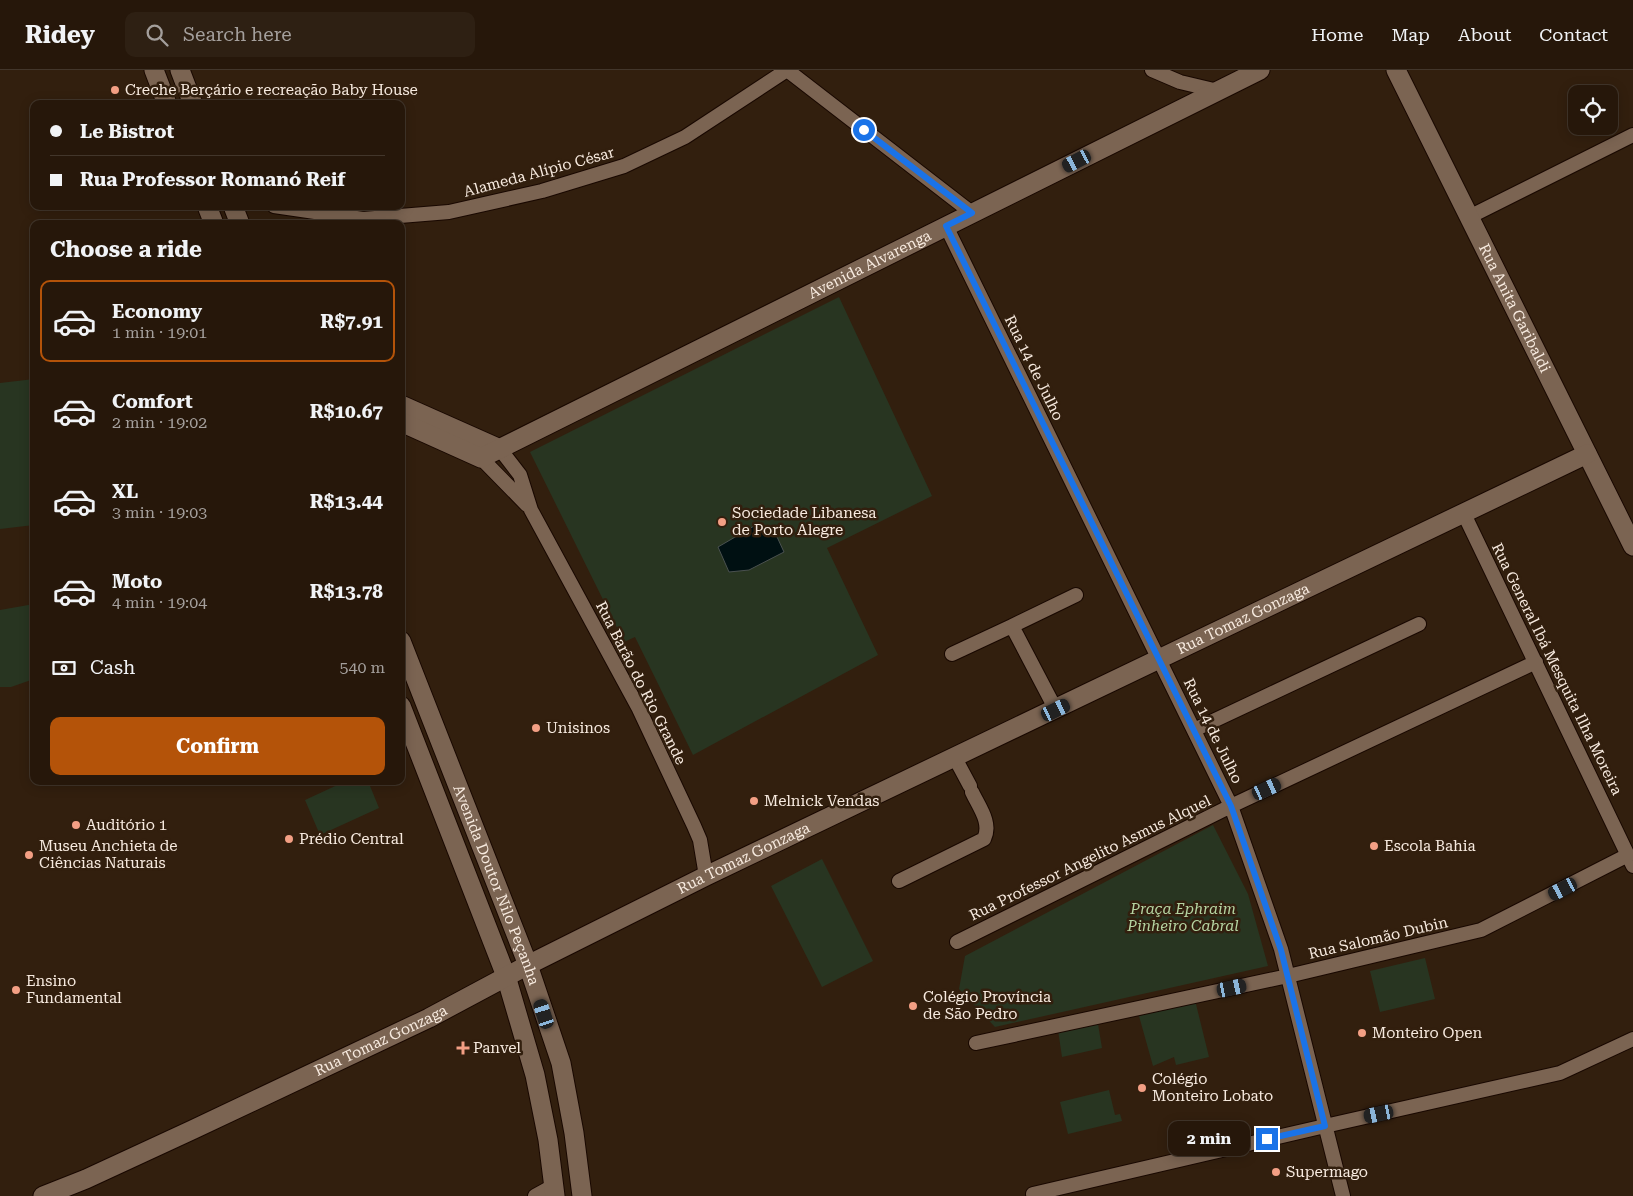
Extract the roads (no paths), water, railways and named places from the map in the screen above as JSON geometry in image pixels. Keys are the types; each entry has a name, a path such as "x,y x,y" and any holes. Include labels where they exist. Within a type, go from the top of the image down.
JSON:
{"street":[{"path":"154,70 165,100"},
{"path":"180,70 191,100"},
{"path":"787,70 972,213"},
{"name":"Alameda Alípio César","path":"301,210 363,219 449,212 542,191 624,166 686,137 787,70"},
{"path":"1152,70 1180,82 1218,91"},
{"name":"Avenida Alvarenga","path":"481,458 1260,70"},
{"name":"Rua Anita Garibaldi","path":"1396,70 1633,546"},
{"path":"1469,217 1633,135"},
{"name":"Rua 14 de Julho","path":"946,226 1231,806 1281,950 1343,1196"},
{"path":"405,407 500,449"},
{"path":"405,424 481,458"},
{"name":"Rua Barão do Rio Grande","path":"500,449 520,475 531,510 639,709 700,840 706,876"},
{"name":"Rua Tomaz Gonzaga","path":"44,1196 86,1188 429,1018 506,976 706,876 1587,454"},
{"name":"Rua Barão do Rio Grande","path":"481,458 531,510"},
{"name":"Rua General Ibá Mesquita Ilha Moreira","path":"1464,514 1630,861"},
{"path":"952,654 1076,595"},
{"path":"1194,730 1419,624"},
{"path":"1012,626 1056,710"},
{"name":"Avenida Doutor Nilo Peçanha","path":"405,651 528,965 560,1063 574,1133 582,1196"},
{"name":"Rua Professor Angelito Asmus Alquel","path":"957,942 1231,806 1536,662"},
{"name":"Avenida Doutor Nilo Peçanha","path":"405,716 506,976 535,1075 555,1191"},
{"path":"898,882 984,839 988,832 988,824 955,758"},
{"name":"Rua Salomão Dubin","path":"976,1043 1288,976 1481,930 1630,861"},
{"path":"1033,1194 1560,1073 1633,1039"},
{"path":"535,1196 555,1191"}],"place":[{"name":"Creche Berçário e recreação Baby House","path":"115,90"},
{"name":"Sociedade Libanesa de Porto Alegre","path":"722,522"},
{"name":"Unisinos","path":"536,728"},
{"name":"Melnick Vendas","path":"754,801"},
{"name":"Auditório 1","path":"76,825"},
{"name":"Prédio Central","path":"289,839"},
{"name":"Escola Bahia","path":"1374,846"},
{"name":"Museu Anchieta de Ciências Naturais","path":"29,855"},
{"name":"Ensino Fundamental","path":"16,990"},
{"name":"Colégio Província de São Pedro","path":"913,1006"},
{"name":"Monteiro Open","path":"1362,1033"},
{"name":"Panvel","path":"463,1048"},
{"name":"Colégio Monteiro Lobato","path":"1142,1088"},
{"name":"Supermago","path":"1276,1172"}],"park label":[{"name":"Praça Ephraim Pinheiro Cabral","path":"1183,918"}]}
